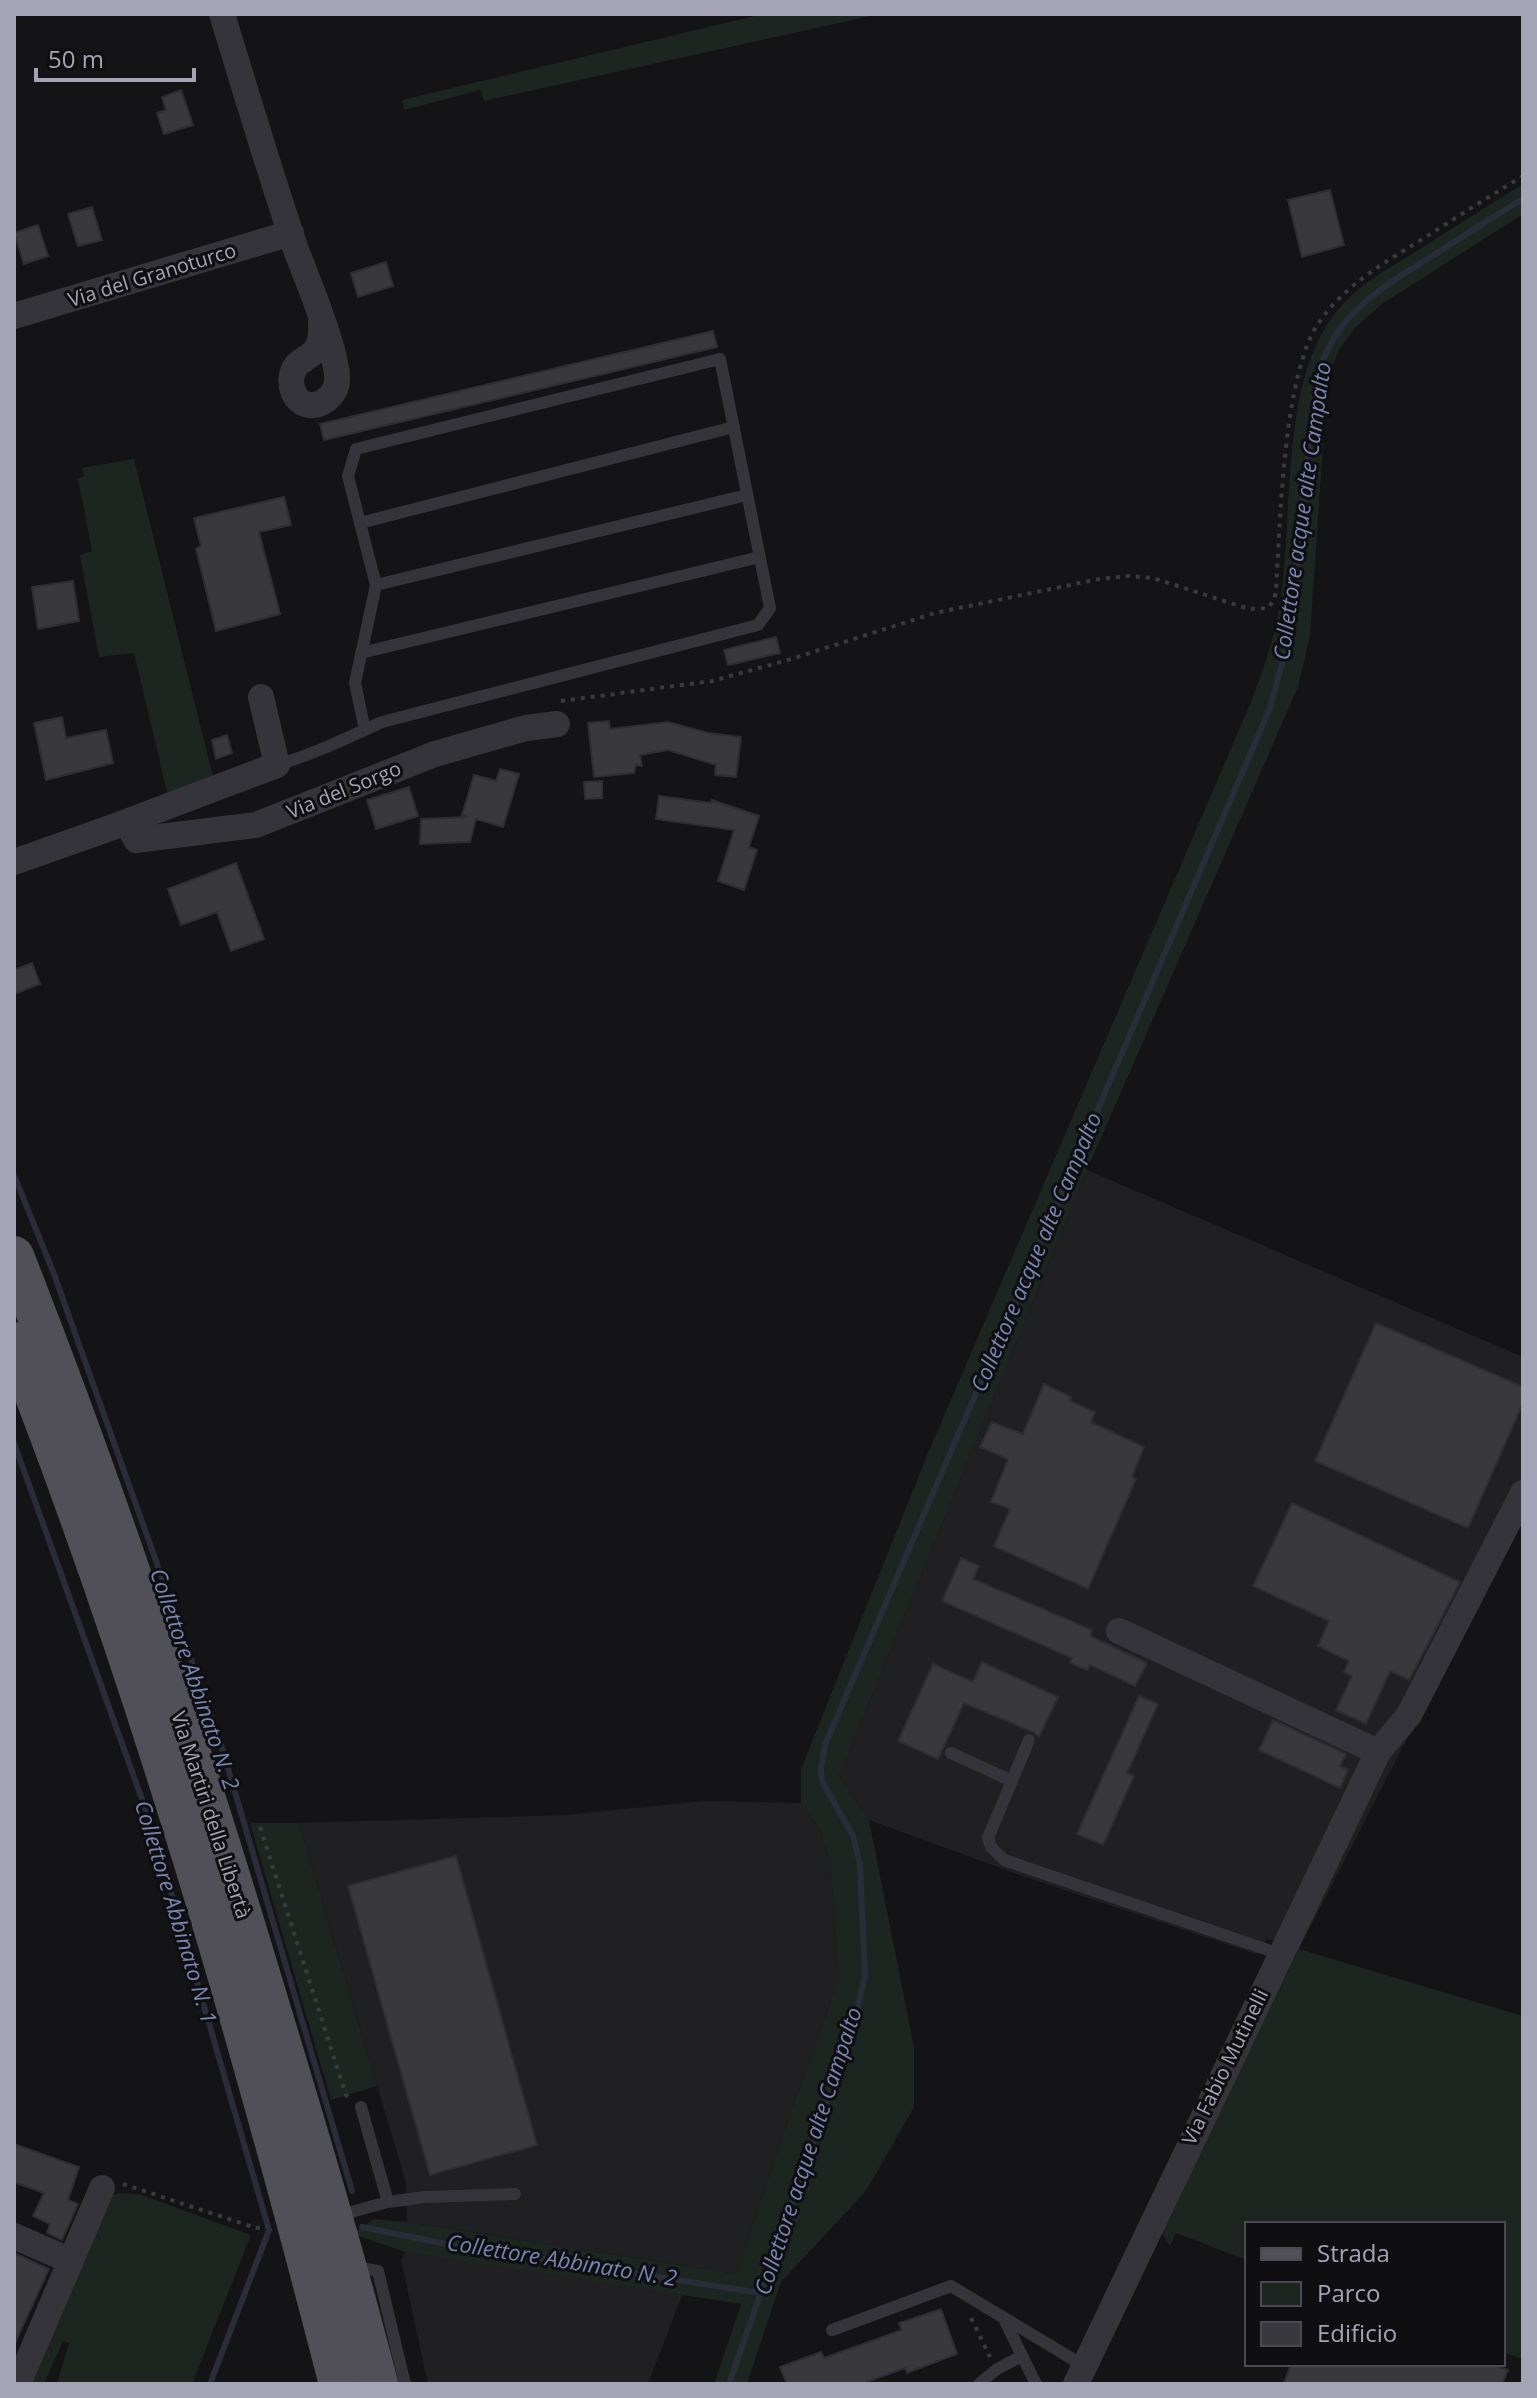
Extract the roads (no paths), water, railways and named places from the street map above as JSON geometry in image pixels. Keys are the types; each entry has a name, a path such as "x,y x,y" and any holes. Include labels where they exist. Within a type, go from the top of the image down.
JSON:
{"main road":[{"name":"Via Martiri della Libertà","path":"14,1256 125,1555 203,1785 333,2217 378,2384"},
{"name":"Via Martiri della Libertà","path":"14,1342 101,1580 174,1794 243,2021 339,2384"}],"street":[{"path":"222,14 321,322"},
{"name":"Via del Granoturco","path":"14,316 291,233"},
{"path":"261,697 277,765"},
{"name":"Via del Sorgo","path":"130,827 136,840 256,825 435,754 526,728 556,713"},
{"name":"Via del Sorgo","path":"14,862 130,827 277,765"},
{"name":"Via del Sorgo","path":"14,879 105,847 130,827"},
{"name":"Via Fabio Mutinelli","path":"1080,2375 1378,1752 1409,1715 1523,1493"},
{"path":"1119,1631 1378,1752"},
{"path":"18,2384 102,2188"},
{"path":"14,2236 71,2261"}],"lane":[{"path":"277,765 314,754 365,730 382,722 758,625 770,608 720,359 356,449 348,476 376,585 355,683 365,730"},
{"path":"360,523 734,427"},
{"path":"376,585 747,495"},
{"path":"361,653 760,557"},
{"path":"1029,1740 988,1838 991,1847 1004,1860 1280,1954"},
{"path":"951,1753 1012,1781"},
{"path":"361,2107 388,2202"},
{"path":"333,2217 388,2202 425,2197 515,2194"},
{"path":"347,2266 378,2271 405,2384"},
{"path":"832,2330 951,2286 1003,2317 1080,2375"},
{"path":"1003,2317 1036,2384"},
{"path":"979,2384 997,2369 1022,2356"}],"waterway":[{"name":"Collettore acque alte Campalto","path":"729,2384 851,2035 865,1976 860,1864 853,1836 822,1781 825,1745 1270,708 1290,633 1315,389 1321,365 1343,325 1374,294 1523,199"},
{"name":"Collettore Abbinato N. 2","path":"14,1175 54,1274 220,1741 352,2191"},
{"name":"Collettore Abbinato N. 1","path":"14,1443 152,1827 269,2230 210,2384"},
{"name":"Collettore Abbinato N. 2","path":"362,2227 446,2244 761,2293"}]}
